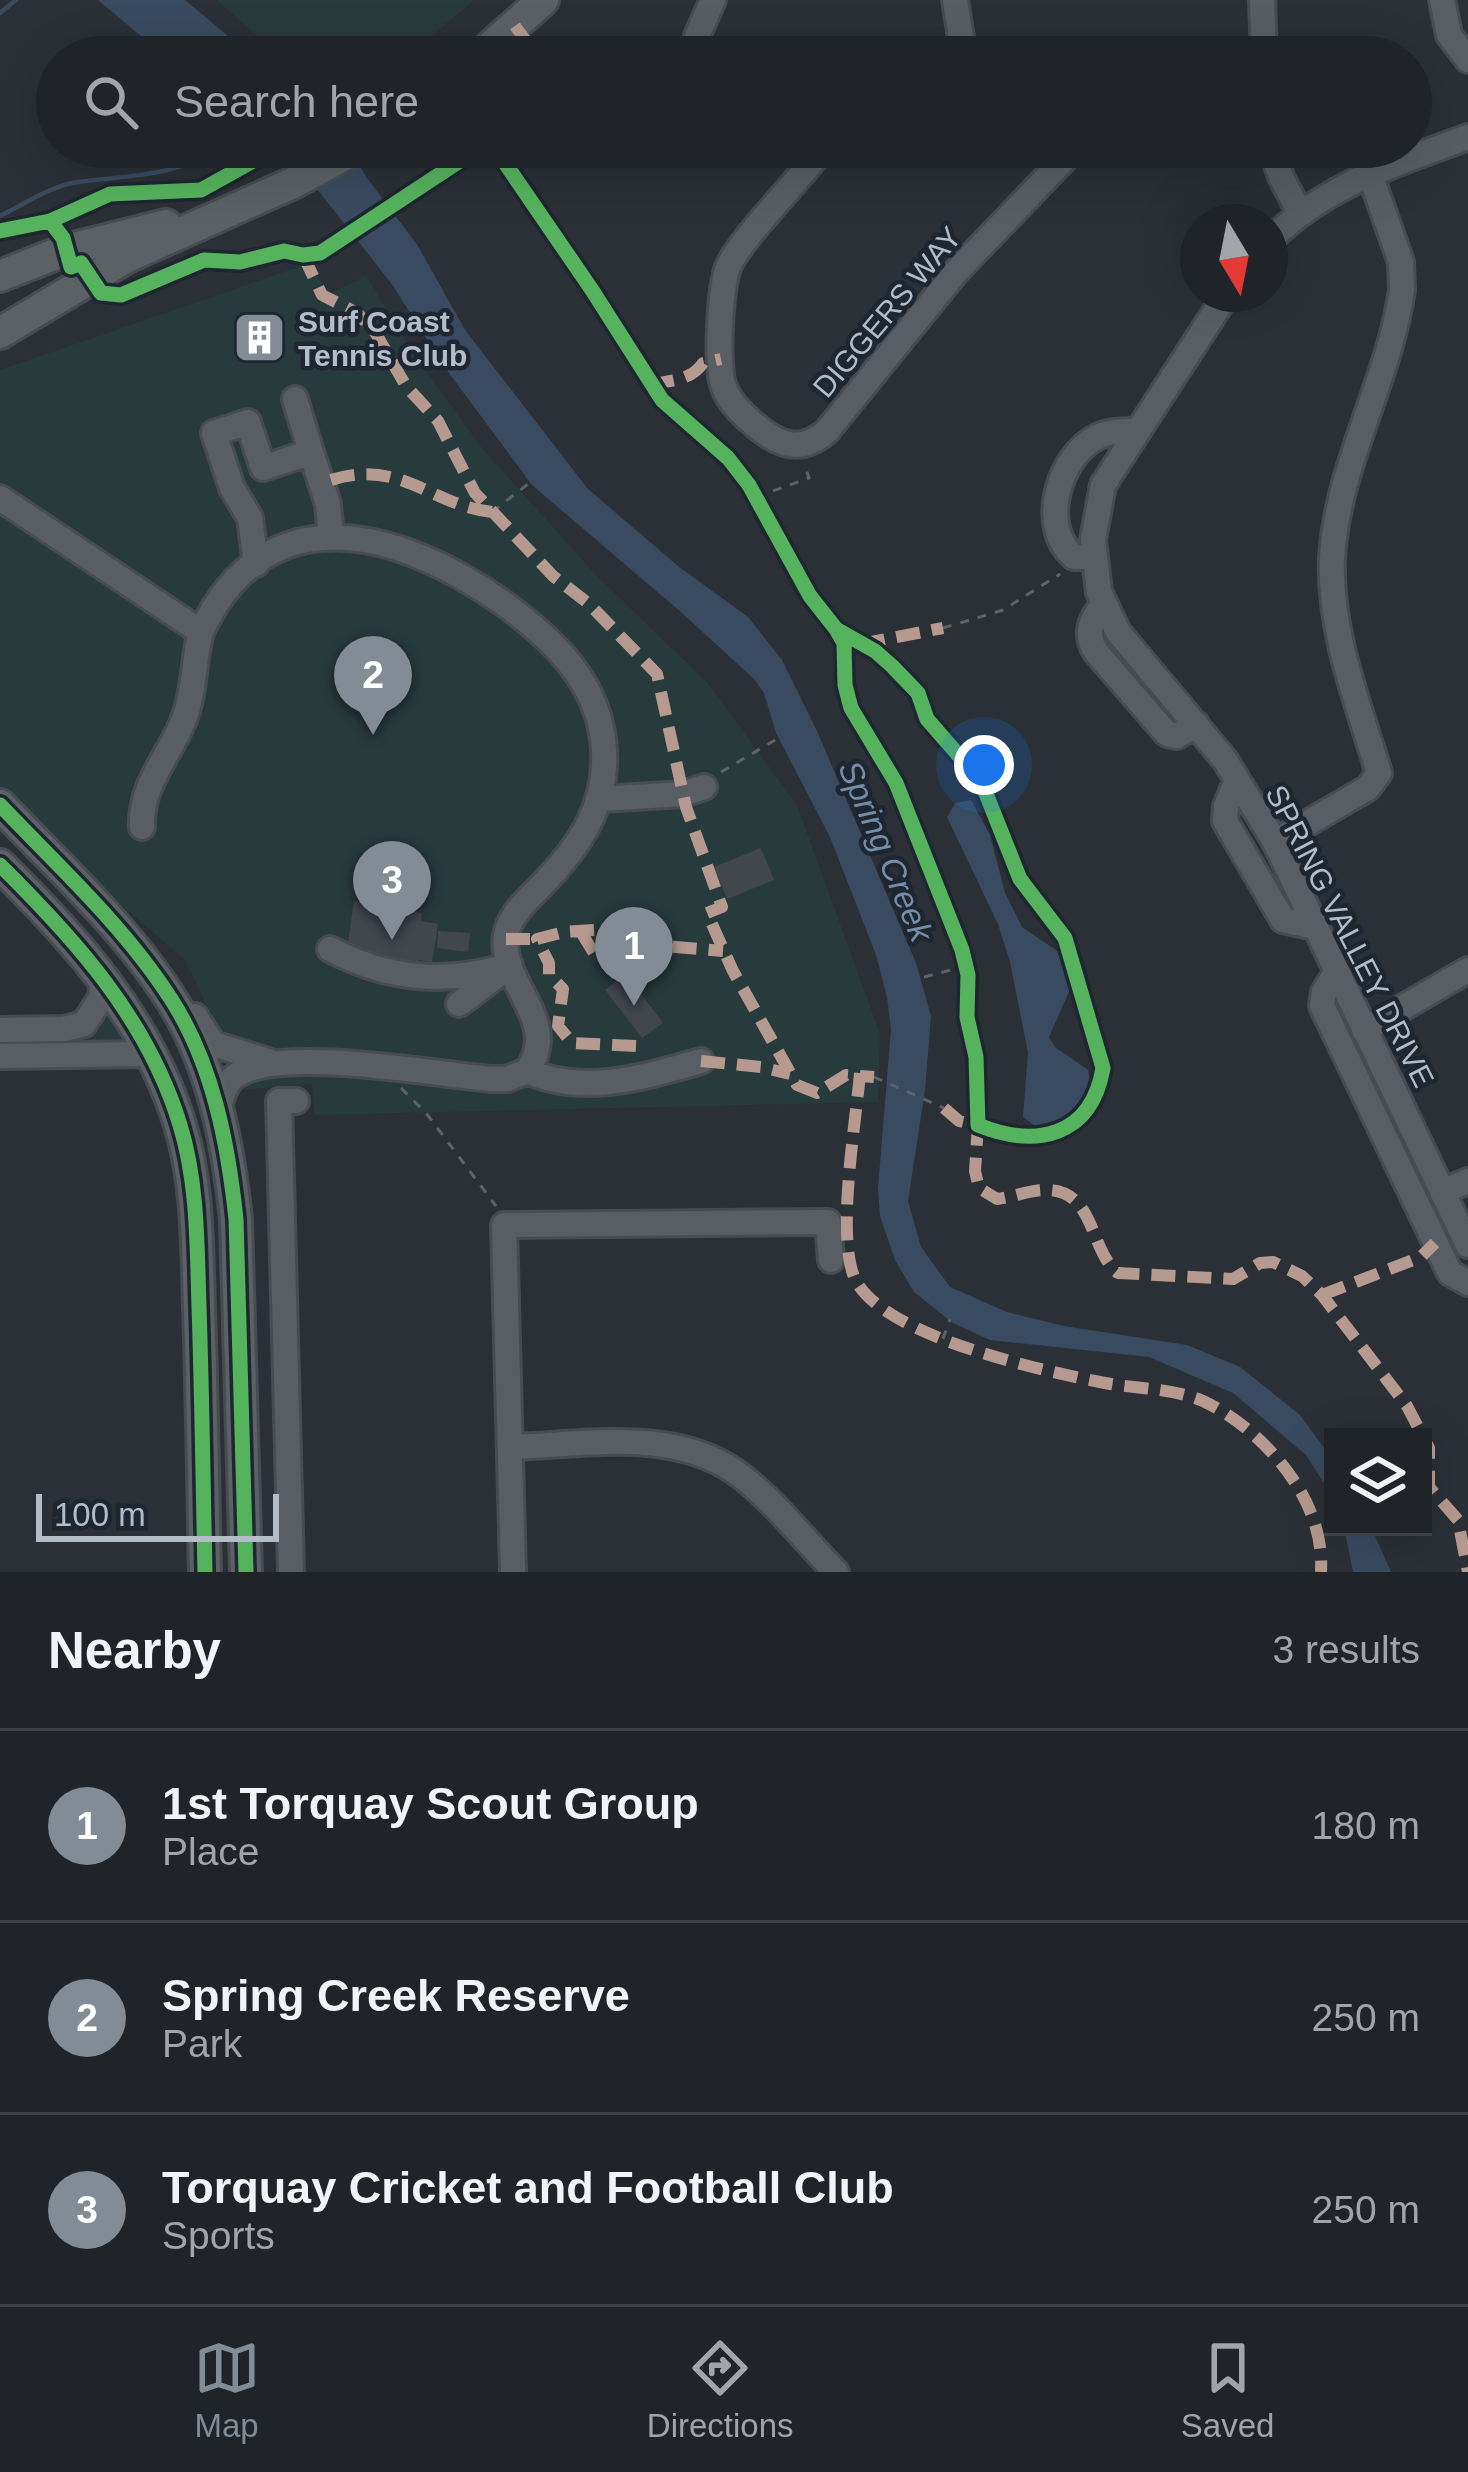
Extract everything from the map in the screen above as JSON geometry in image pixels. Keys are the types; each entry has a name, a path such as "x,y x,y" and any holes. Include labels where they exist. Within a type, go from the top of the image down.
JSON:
{"main road":[{"path":"503,36 543,0"},
{"path":"0,333 107,268 321,168"},
{"path":"0,276 66,250 226,210"},
{"path":"0,806 136,949 191,1035 218,1110 231,1165 236,1219 246,1572"},
{"path":"0,865 70,935 103,976 150,1054 181,1126 196,1208 205,1572"}],"street":[{"path":"697,36 713,0"},
{"path":"955,0 961,36"},
{"path":"1262,0 1263,36"},
{"path":"1442,0 1449,35 1468,59"},
{"path":"1432,151 1468,137"},
{"path":"799,445 778,443 767,436 727,395 721,359 725,283 733,257 807,168"},
{"name":"DIGGERS WAY","path":"799,445 827,431 956,272 1056,168"},
{"path":"1280,168 1299,212"},
{"path":"1288,223 1334,189 1386,168"},
{"path":"1275,842 1368,788 1379,773 1341,643 1332,577 1338,514 1402,290 1401,262 1370,174"},
{"name":"SPRING VALLEY DRIVE","path":"1215,312 1102,485 1084,557 1118,632 1196,724 1275,842 1468,1245"},
{"path":"296,399 328,504 331,537"},
{"path":"256,564 250,518 232,488 214,434 248,422 262,468 311,452"},
{"path":"1084,557 1058,541 1054,519 1061,483 1091,440 1102,434 1136,431"},
{"path":"0,498 201,632"},
{"path":"136,949 160,962 213,1044 245,1056 285,1064 491,1079 519,1076 538,1052 537,1026 510,965 508,925 583,838 601,799 604,745 596,706 560,651 510,609 448,568 372,538 331,537 289,548 256,564 227,590 201,632 185,718 149,784 141,809 142,826"},
{"path":"1237,780 1226,806 1228,828 1283,920 1315,927"},
{"path":"601,799 683,794 704,787"},
{"path":"330,949 383,970 435,979 479,975 510,965"},
{"path":"459,1004 510,965"},
{"path":"1364,1030 1468,970"},
{"path":"1336,974 1324,992 1322,1006 1450,1273 1468,1283"},
{"path":"11,1043 84,1024 101,998 103,976"},
{"path":"11,1043 150,1054"},
{"path":"527,1071 552,1082 596,1084 701,1061"},
{"path":"218,1110 224,1091 238,1073 285,1064"},
{"path":"280,1101 291,1572"},
{"path":"1442,1192 1468,1181"},
{"path":"513,1572 504,1225 828,1222 831,1260"},
{"path":"511,1447 658,1443 700,1452 742,1476 836,1572"}],"path":[{"path":"756,497 809,478 799,445"},
{"path":"492,512 532,480"},
{"path":"943,628 1003,610 1056,580 1084,557"},
{"path":"704,787 782,736"},
{"path":"924,977 965,966"},
{"path":"382,1069 426,1113 492,1197 504,1225"},
{"path":"874,1077 944,1108"},
{"path":"943,1339 950,1319"}],"shaded area":[{"path":"216,0 474,0 432,36 258,36"},
{"path":"310,263 326,295 366,276 419,362 482,448 597,576 707,682 797,805 880,1034 878,1102 314,1115 312,1084 245,1090 186,961 80,869 0,788 0,370"},
{"path":"110,1009 129,1044 36,1048 37,1037 88,1033"}],"water":[{"path":"98,0 185,0 228,36 141,36"},
{"name":"Spring Creek","path":"301,168 361,168 418,246 465,330 588,489 678,566 748,617 782,660 916,963 931,1016 908,1201 921,1247 950,1287 1007,1312 1187,1345 1240,1367 1300,1415 1324,1448 1324,1483 1306,1455 1233,1393 1149,1357 990,1340 953,1323 914,1292 895,1260 880,1216 878,1188 891,1029 887,997 876,955 830,837 776,733 764,693 682,613 532,485 446,369 391,283"},
{"path":"971,800 990,835 1005,893 1022,927 1063,955 1072,971 1072,985 1049,1037 1055,1047 1088,1070 1092,1092 1076,1121 1045,1133 1023,1117 1028,1053 1010,962 998,924 947,817 955,803"},
{"path":"1346,1536 1375,1536 1391,1572 1353,1572"}],"building":[{"name":"Surf Coast Tennis Club","path":"264,320 274,349 253,356 244,327"},
{"path":"761,848 774,880 727,899 714,867"},
{"path":"354,901 422,913 421,921 438,924 432,962 418,960 417,969 346,956"},
{"path":"438,931 470,933 468,952 437,948"},
{"path":"606,945 615,957 602,967 595,955"},
{"path":"626,974 663,1023 642,1038 605,990"}],"waterway":[{"path":"0,13 16,0"},
{"path":"0,216 68,184 173,168"}],"marked path":[{"path":"515,26 522,36"},
{"path":"303,255 322,295 357,313 375,332 406,386 438,421 475,493 553,576 589,604 657,674 686,807 722,907 707,913 733,971 797,1085 817,1093 846,1075 874,1077"},
{"path":"650,385 686,377 703,363 721,359"},
{"path":"331,480 377,475 492,512"},
{"path":"861,644 943,628"},
{"path":"636,1046 572,1043 558,1026 563,989 549,975 549,963 537,939 607,929 627,932 639,944 723,951"},
{"path":"581,932 595,955"},
{"path":"506,939 537,939"},
{"path":"701,1061 790,1074"},
{"path":"860,1073 847,1239 856,1281 873,1301 900,1319 970,1349 1078,1378 1180,1394 1216,1408 1264,1444 1299,1488 1318,1534 1321,1572"},
{"path":"944,1108 959,1121 978,1125 975,1171 979,1188 997,1199 1045,1190 1074,1199 1118,1273 1233,1279 1260,1263 1273,1262 1302,1276 1322,1295 1407,1406 1429,1448 1429,1487 1458,1520 1468,1572"},
{"path":"1322,1295 1421,1257 1435,1243"}],"cycle path":[{"path":"0,231 50,221 110,194 201,190 240,168"},
{"path":"50,221 63,238 71,267 81,263 101,293 121,295 204,260 240,262 284,251 320,253 449,168"},
{"path":"508,168 662,400 728,458 749,485 810,596 836,629"},
{"path":"836,629 875,651 918,693 927,719 981,781 1020,879 1065,938 1103,1068 1086,1110 1057,1131 1020,1136 978,1125 976,1057 967,1017 968,975 962,950 896,783 851,708 844,643 836,629"},
{"path":"0,805 90,898 153,973 186,1024 208,1077 223,1134 236,1219 246,1572"},
{"path":"0,865 107,984 149,1051 180,1125 197,1238 205,1572"}],"place":[{"name":"Surf Coast Tennis Club","path":"259,338"},
{"name":"Spring Creek Reserve","path":"373,735"},
{"name":"Torquay Cricket and Football Club","path":"392,940"},
{"name":"1st Torquay Scout Group","path":"634,1006"}]}
